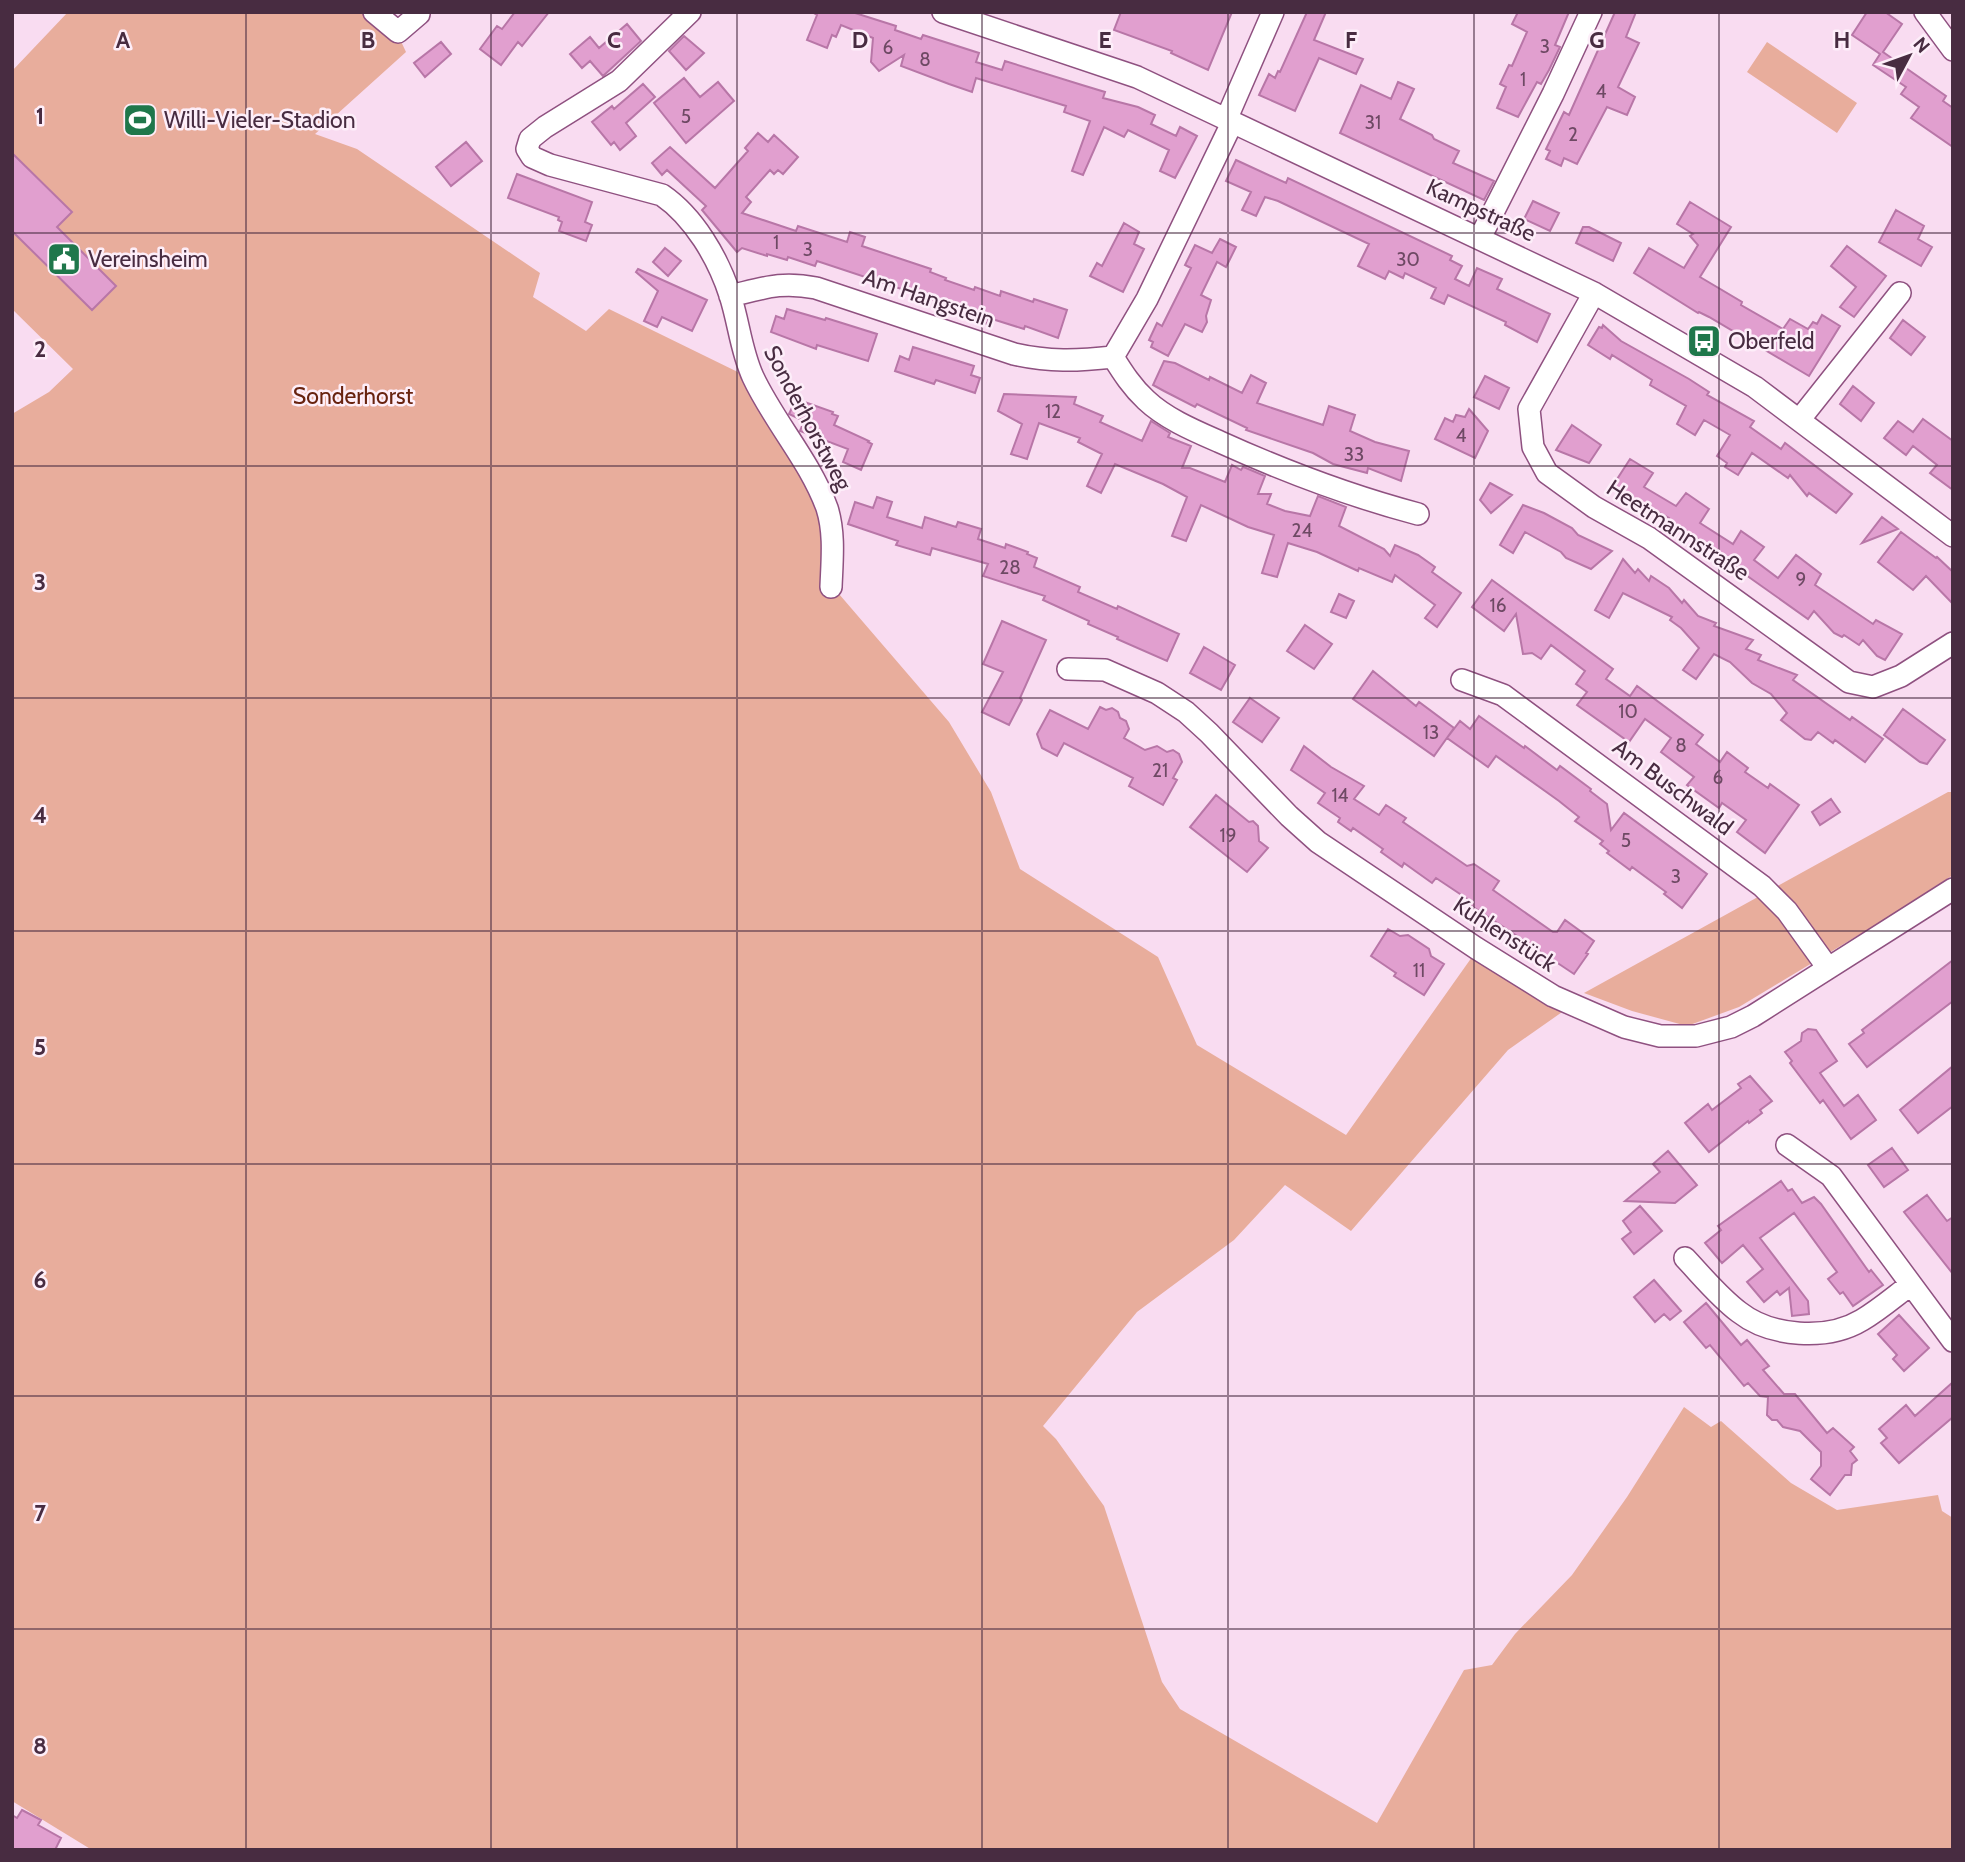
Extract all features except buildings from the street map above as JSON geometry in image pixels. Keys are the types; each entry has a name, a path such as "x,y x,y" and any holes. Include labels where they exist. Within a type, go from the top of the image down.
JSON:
{"street":[{"path":"374,12 398,32 419,14"},
{"name":"Sonderhorstweg","path":"690,12 619,81 545,127 530,139 527,149 532,157 550,165 647,190 668,199 685,215 716,261 730,296 743,353 764,399 814,480 827,508 833,540 831,587"},
{"name":"Kampstraße","path":"943,12 1115,68 1594,293 1755,387 1952,535"},
{"path":"1273,12 1229,122 1147,299 1113,357 1126,379 1147,402 1183,425 1265,463 1375,503 1418,514"},
{"path":"1480,239 1591,12"},
{"path":"1925,12 1953,50"},
{"name":"Am Hangstein","path":"730,296 792,283 816,288 1033,359 1081,361 1113,357"},
{"name":"Heetmannstraße","path":"1594,293 1529,409 1533,447 1547,473 1594,507 1649,538 1849,682 1873,687 1901,676 1953,643"},
{"path":"1800,419 1900,293"},
{"name":"Kuhlenstück","path":"1068,669 1105,670 1157,693 1186,712 1209,733 1289,816 1318,842 1553,996 1624,1027 1660,1036 1696,1035 1731,1027 1753,1016 1953,889"},
{"name":"Am Buschwald","path":"1462,680 1503,695 1762,886 1787,911 1828,968"},
{"path":"1787,1145 1831,1176 1953,1341"},
{"path":"1685,1258 1740,1313 1763,1325 1787,1332 1819,1334 1861,1321 1910,1285"}],"green space":[{"name":"Sonderhorst","path":"68,12 371,12 398,35 406,52 315,134 357,149 540,273 533,297 586,331 609,309 750,378 812,481 833,587 949,722 991,792 1020,869 1158,957 1197,1045 1346,1135 1472,957 1565,1010 1508,1050 1351,1231 1285,1185 1234,1240 1137,1312 1043,1426 1056,1439 1104,1506 1162,1682 1180,1709 1377,1823 1464,1670 1492,1665 1515,1634 1572,1575 1627,1497 1684,1407 1711,1427 1721,1421 1791,1483 1837,1510 1938,1495 1942,1511 1953,1518 1953,1850 92,1850 12,1801 12,414 49,392 73,369 12,309 12,71"},
{"path":"1767,42 1857,103 1837,133 1747,72"},
{"path":"1948,792 1953,792 1953,875 1739,1007 1687,1026 1632,1011 1584,993"}],"place":[{"name":"Willi-Vieler-Stadion","path":"140,120"},
{"name":"Vereinsheim","path":"64,259"},
{"name":"Oberfeld","path":"1704,341"}]}
